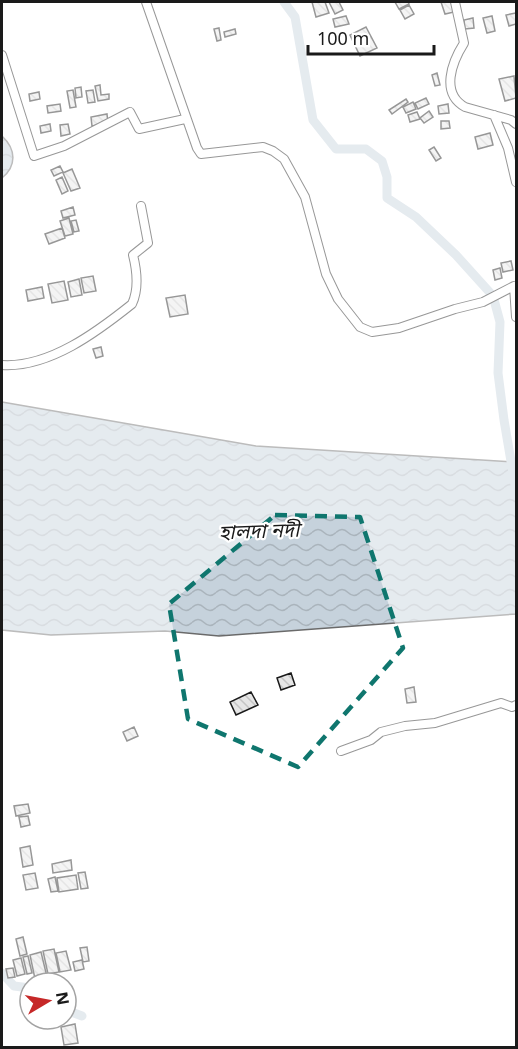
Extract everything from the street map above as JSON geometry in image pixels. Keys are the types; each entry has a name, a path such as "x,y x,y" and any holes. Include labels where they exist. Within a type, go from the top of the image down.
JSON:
{"street":[{"path":"146,2 197,148 201,154 263,147 284,159 305,197 326,274 338,299 360,327 372,332 399,328 454,309 483,302 514,286 516,316"},
{"path":"455,2 464,43 452,66 450,90 458,103 475,111 511,120 516,124"},
{"path":"2,55 34,156 64,146 130,112 139,129 186,119"},
{"path":"494,115 508,148 516,182"},
{"path":"2,365 12,366 36,362 62,352 132,304 136,295 136,275 132,255 148,243 141,206"},
{"path":"341,751 371,740 381,732 405,726 435,723 491,705 501,703 512,707 516,705"}],"highlighted area":[{"path":"275,515 360,517 403,648 298,767 188,719 169,604"}],"water":[{"path":"2,136 10,146 13,157 10,168 2,178"},
{"name":"হালদা নদী","path":"2,402 256,446 516,462 516,614 219,636 165,631 51,635 2,630"}],"building":[{"path":"312,2 325,2 329,13 316,17"},
{"path":"329,2 339,2 343,10 335,14"},
{"path":"395,2 408,2 409,4 399,9"},
{"path":"441,2 451,2 454,12 445,14"},
{"path":"409,5 414,14 405,19 400,10"},
{"path":"516,13 516,24 509,26 506,15"},
{"path":"346,16 349,24 335,27 333,19"},
{"path":"492,16 495,31 487,33 483,18"},
{"path":"473,18 474,28 465,29 464,20"},
{"path":"366,27 377,48 360,56 350,35"},
{"path":"219,28 221,40 217,41 214,29"},
{"path":"235,29 236,34 225,37 224,32"},
{"path":"437,73 440,85 435,86 432,75"},
{"path":"514,76 516,98 505,101 499,79"},
{"path":"100,85 101,95 109,94 109,99 98,101 95,86"},
{"path":"81,87 82,97 76,98 75,88"},
{"path":"73,90 76,107 70,108 67,91"},
{"path":"93,90 95,102 88,103 86,91"},
{"path":"39,92 40,99 30,101 29,94"},
{"path":"426,98 429,104 418,109 415,103"},
{"path":"406,99 408,102 392,114 389,110"},
{"path":"413,102 416,109 406,113 403,107"},
{"path":"60,104 61,111 48,113 47,106"},
{"path":"448,104 449,113 439,114 438,106"},
{"path":"429,111 433,117 424,123 420,118"},
{"path":"417,112 420,119 410,122 408,115"},
{"path":"107,114 108,123 92,126 91,117"},
{"path":"441,121 449,121 450,128 441,129"},
{"path":"50,124 51,131 41,133 40,126"},
{"path":"68,124 70,134 61,136 60,125"},
{"path":"490,133 493,145 478,149 475,137"},
{"path":"434,147 441,158 436,161 429,150"},
{"path":"60,166 63,172 54,176 51,170"},
{"path":"72,169 80,188 71,191 63,173"},
{"path":"62,177 68,191 62,194 56,180"},
{"path":"73,207 75,215 63,218 61,211"},
{"path":"69,218 73,234 65,236 60,221"},
{"path":"76,220 79,231 74,232 71,221"},
{"path":"62,228 65,238 49,244 45,234"},
{"path":"511,261 513,270 503,272 501,263"},
{"path":"500,268 502,278 495,280 493,270"},
{"path":"93,276 96,291 84,293 81,278"},
{"path":"79,279 82,295 71,297 68,282"},
{"path":"64,281 68,300 52,303 48,284"},
{"path":"42,287 44,298 28,301 26,290"},
{"path":"185,295 188,314 170,317 166,298"},
{"path":"101,347 103,356 96,358 93,349"},
{"path":"291,673 295,685 281,690 277,678"},
{"path":"414,687 416,702 407,703 405,689"},
{"path":"251,692 258,705 236,715 230,702"},
{"path":"134,727 138,736 127,741 123,732"},
{"path":"28,804 30,813 16,816 14,806"},
{"path":"28,816 30,825 21,827 19,817"},
{"path":"30,846 33,865 23,867 20,848"},
{"path":"71,860 72,870 53,873 52,864"},
{"path":"85,872 88,888 81,889 78,873"},
{"path":"35,873 38,888 26,890 23,875"},
{"path":"76,875 78,889 59,892 57,878"},
{"path":"55,877 58,891 51,892 48,879"},
{"path":"23,937 27,954 20,956 16,939"},
{"path":"87,947 89,961 83,962 80,948"},
{"path":"54,949 59,971 47,971 43,951"},
{"path":"66,951 71,970 60,971 56,953"},
{"path":"41,952 46,971 33,971 30,955"},
{"path":"28,956 32,971 26,971 23,957"},
{"path":"21,958 24,971 18,971 18,976 17,976 13,960"},
{"path":"82,960 84,969 75,971 73,962"},
{"path":"13,968 15,977 8,978 6,969"},
{"path":"62,1031 76,1031 78,1043 64,1045"}],"waterway":[{"path":"284,2 295,17 313,120 336,149 366,149 382,161 387,177 387,198 416,217 456,255 493,296 500,322 498,373 516,491"},
{"path":"2,973 14,986 18,986"},
{"path":"78,1014 82,1016"}]}
